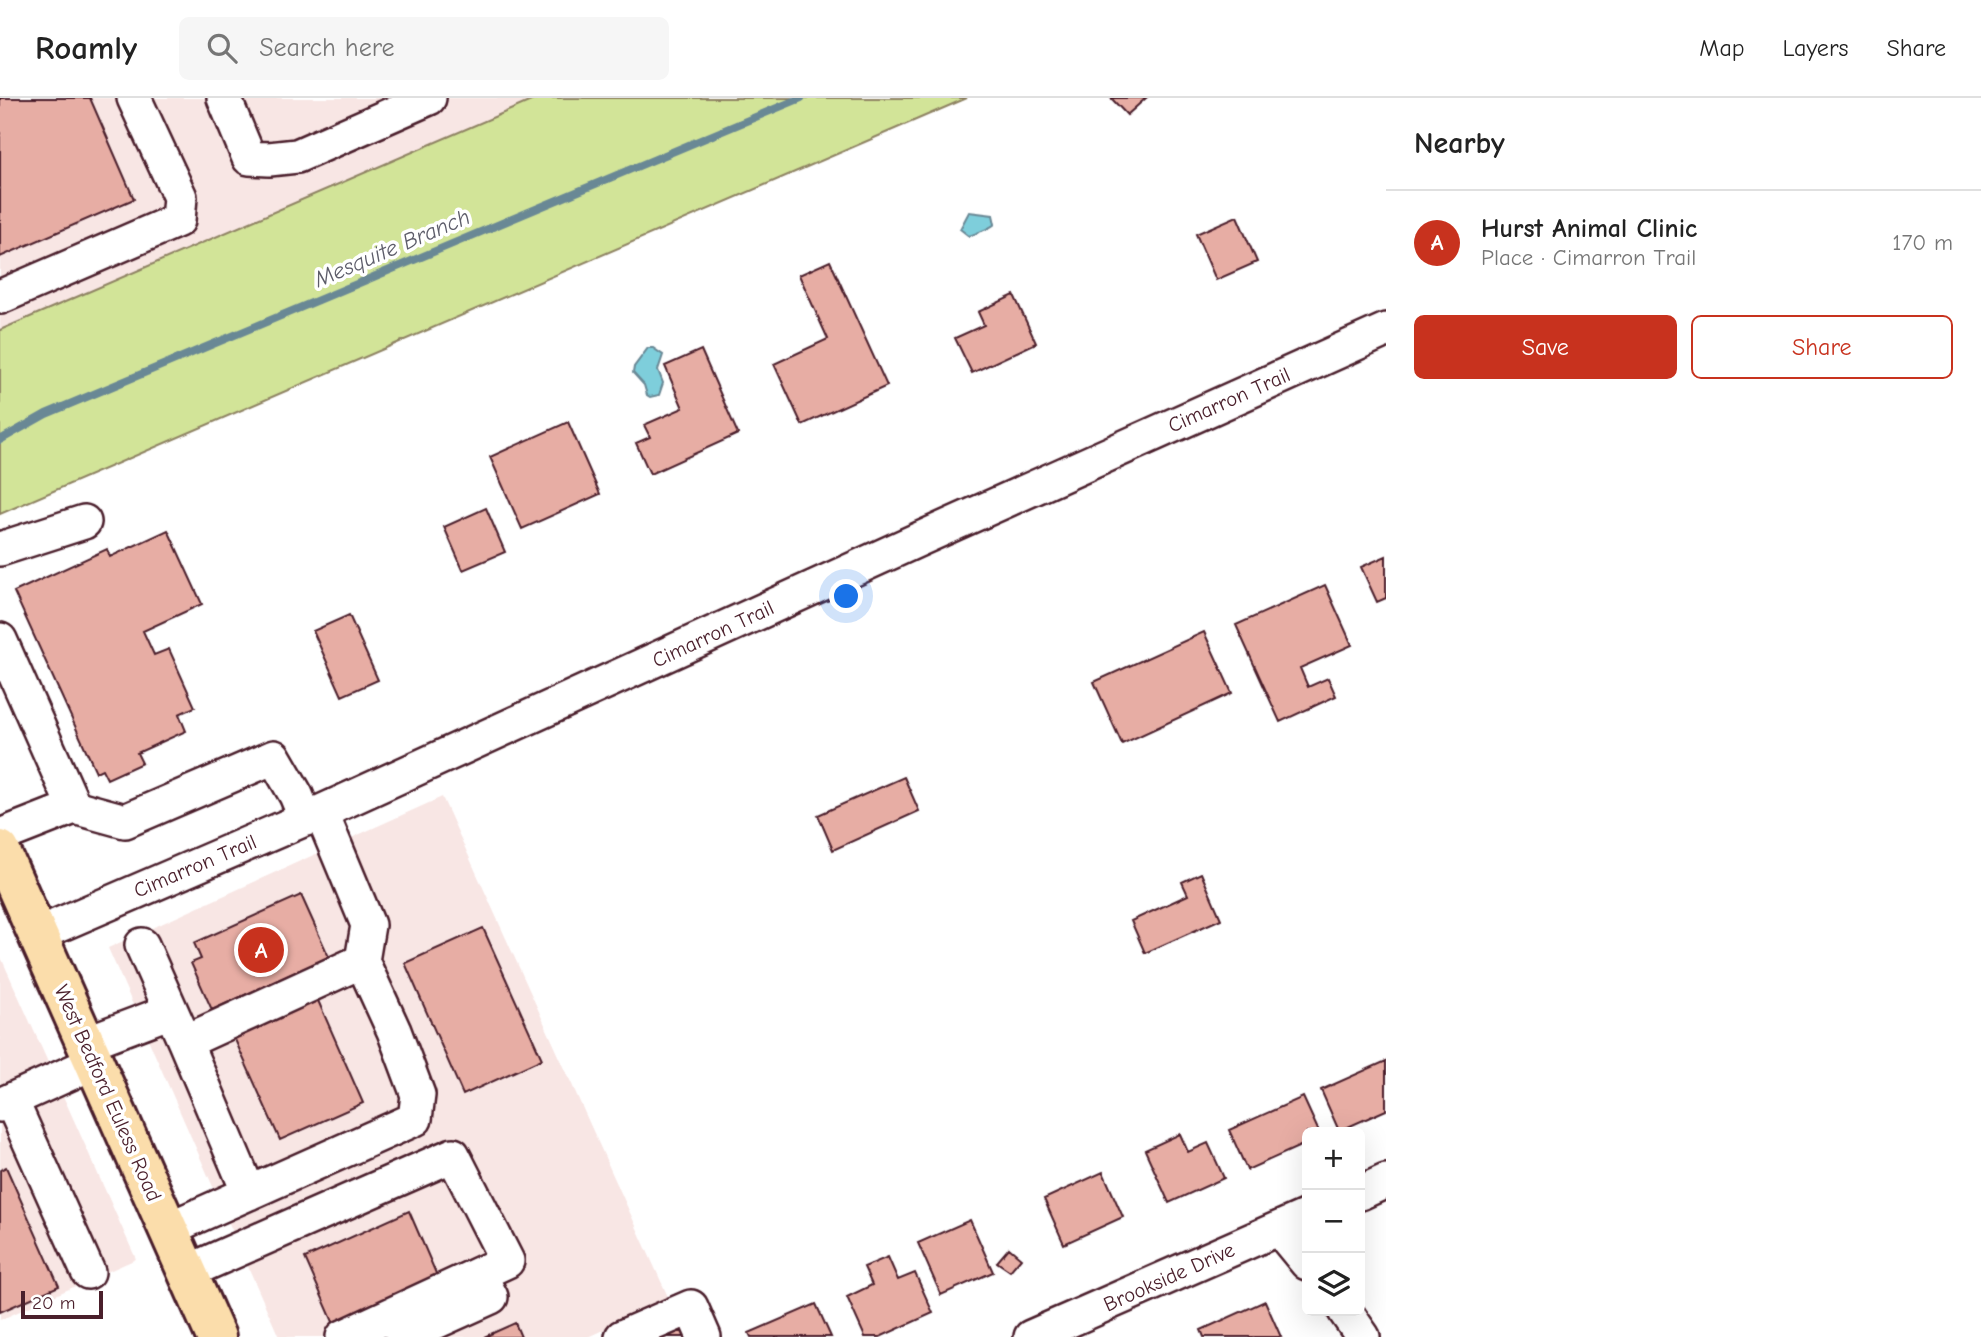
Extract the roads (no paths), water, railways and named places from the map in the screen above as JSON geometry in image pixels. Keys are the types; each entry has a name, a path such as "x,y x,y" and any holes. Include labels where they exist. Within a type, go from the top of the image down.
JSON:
{"main road":[{"name":"West Bedford Euless Road","path":"0,851 216,1337"}],"street":[{"path":"0,297 178,220 180,197 134,98"},
{"path":"224,98 249,158 269,159 297,156 429,98"},
{"name":"Cimarron Trail","path":"38,934 313,815 1386,330"},
{"path":"0,549 84,522"},
{"path":"0,640 74,807"},
{"path":"0,836 74,807 125,821 274,757 296,795 313,815 368,925 362,961 394,1031 418,1095 415,1119"},
{"path":"142,945 248,1192"},
{"path":"185,1042 362,961"},
{"path":"88,1272 4,1101 171,1011"},
{"path":"168,1229 415,1119 439,1130 507,1261 343,1337"},
{"path":"187,1272 453,1155"},
{"path":"1365,1191 1386,1181"},
{"path":"1293,1222 1304,1253"},
{"name":"Brookside Drive","path":"1031,1337 1293,1222"},
{"path":"402,1337 491,1297 479,1274"},
{"path":"622,1337 691,1307 704,1337"},
{"path":"1348,1316 1363,1337"}],"water":[{"path":"969,212 993,215 995,224 969,236 960,229"},
{"path":"648,348 653,348 663,355 658,370 663,383 659,395 650,397 633,373 634,367"}],"waterway":[{"name":"Mesquite Branch","path":"0,440 46,414 801,98"}],"place":[{"name":"Hurst Animal Clinic","path":"261,950"}]}
